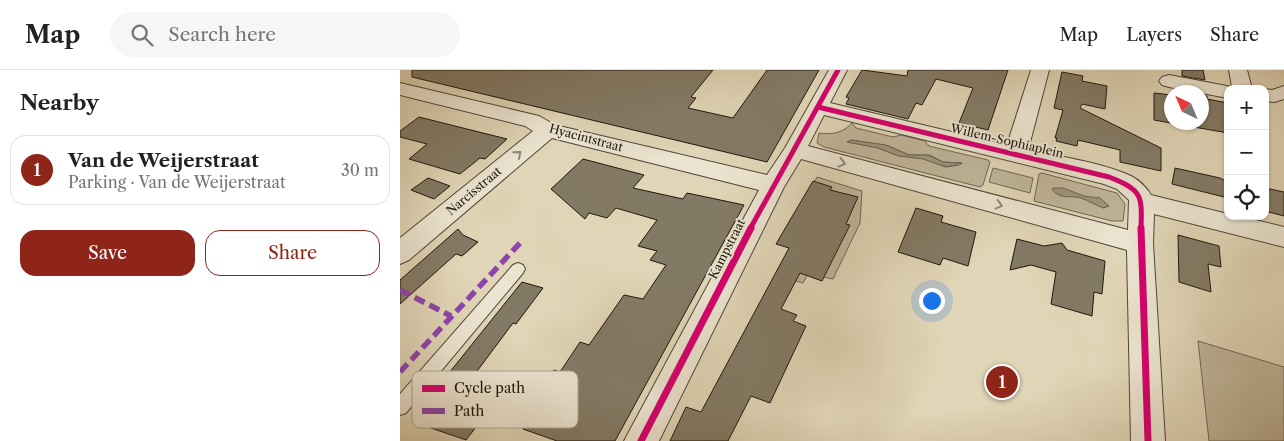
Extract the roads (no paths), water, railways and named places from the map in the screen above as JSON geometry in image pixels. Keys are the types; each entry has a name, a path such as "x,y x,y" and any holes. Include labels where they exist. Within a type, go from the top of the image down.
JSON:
{"street":[{"name":"Kampstraat","path":"641,441 773,185 795,150 838,70"},
{"path":"1015,155 1040,70"},
{"path":"1238,70 1241,85"},
{"path":"1169,81 1224,91"},
{"name":"Hyacintstraat","path":"400,89 532,121 548,130 773,185"},
{"path":"1269,95 1274,96 1284,92"},
{"name":"Willem-Sophiaplein","path":"818,107 1118,180 1139,195 1142,202"},
{"name":"Narcisstraat","path":"400,253 548,130"},
{"path":"795,150 1140,243"},
{"path":"1148,441 1140,243 1142,202 1284,237"}],"lane":[{"path":"431,371 518,269"},
{"path":"400,407 412,393"}],"place":[{"name":"Van de Weijerstraat","path":"1002,382"}]}
